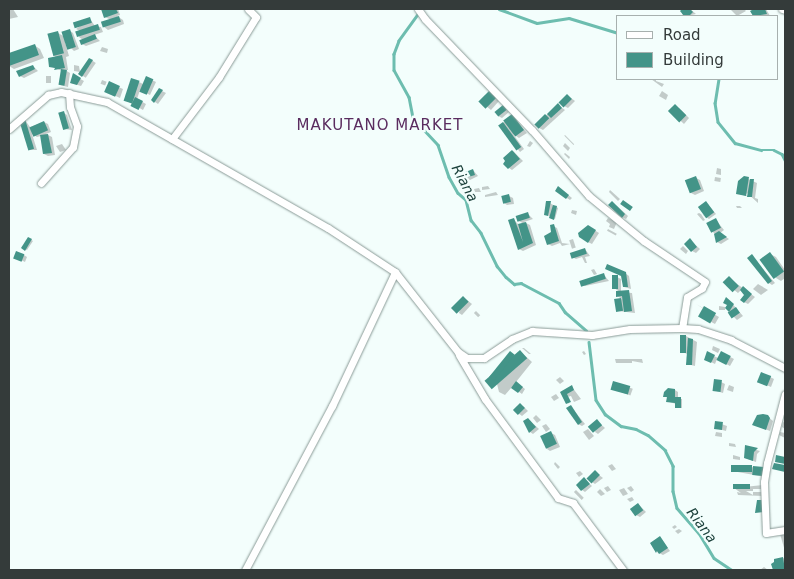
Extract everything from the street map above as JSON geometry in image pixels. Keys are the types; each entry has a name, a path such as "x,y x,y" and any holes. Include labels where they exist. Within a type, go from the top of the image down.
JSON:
{"street":[{"path":"172,139 219,76 256,17 248,9"},
{"path":"418,9 425,19 532,130 589,196 644,241 705,282 702,288 687,297 682,328"},
{"path":"41,183 73,147 77,126 70,107 69,92"},
{"path":"9,129 48,95 69,92 107,102 328,228 395,272 458,352 485,399 558,498 574,503 623,570"},
{"path":"245,570 332,406 395,272"},
{"path":"458,352 467,358 484,358 512,339 532,331 592,335 630,329 682,328 698,329 724,338 785,368"},
{"path":"785,394 764,482 766,533 785,530"}],"building":[{"path":"101,9 116,9 118,13 104,18"},
{"path":"682,9 690,9 693,12 690,15 683,15 680,11"},
{"path":"765,9 767,14 752,15 750,11"},
{"path":"119,16 121,22 103,28 101,22"},
{"path":"90,17 92,23 75,28 73,23"},
{"path":"98,24 100,30 77,37 75,31"},
{"path":"70,29 76,47 67,50 61,32"},
{"path":"58,31 64,53 53,56 47,34"},
{"path":"95,34 97,39 81,45 79,40"},
{"path":"35,44 39,55 9,66 9,53"},
{"path":"62,55 65,68 54,70 55,68 49,67 48,58"},
{"path":"89,58 93,60 82,77 78,74"},
{"path":"33,65 35,69 19,77 16,71"},
{"path":"61,69 67,70 64,86 58,85"},
{"path":"73,73 81,78 77,85 70,83"},
{"path":"146,76 153,79 147,95 139,92"},
{"path":"131,78 140,81 132,104 124,101"},
{"path":"109,81 120,86 115,97 104,92"},
{"path":"159,88 163,90 154,103 151,100"},
{"path":"489,91 496,98 485,109 478,102"},
{"path":"567,94 572,99 563,107 559,102"},
{"path":"135,97 143,101 138,110 130,106"},
{"path":"558,103 562,108 551,118 547,114"},
{"path":"675,104 686,115 679,122 668,111"},
{"path":"503,105 507,110 498,117 494,112"},
{"path":"64,111 69,128 63,130 58,113"},
{"path":"512,114 524,130 515,137 503,121"},
{"path":"545,114 549,118 539,129 534,125"},
{"path":"25,119 34,149 28,150 19,121"},
{"path":"44,121 48,130 33,137 29,128"},
{"path":"503,122 521,147 516,151 498,126"},
{"path":"48,134 52,153 43,154 40,135"},
{"path":"512,150 520,159 508,169 503,164 505,161 503,158"},
{"path":"473,169 475,175 465,178 463,173"},
{"path":"696,176 701,189 690,193 685,180"},
{"path":"744,176 749,177 746,196 736,194 738,181"},
{"path":"750,179 754,179 752,197 747,197"},
{"path":"558,186 569,195 566,199 555,191"},
{"path":"509,194 511,202 503,204 501,196"},
{"path":"623,200 633,207 630,211 620,204"},
{"path":"546,201 551,201 548,216 544,215"},
{"path":"612,201 625,214 622,218 608,205"},
{"path":"706,201 714,212 706,218 698,207"},
{"path":"553,205 557,206 554,220 549,218"},
{"path":"528,212 530,218 517,222 516,216"},
{"path":"514,218 523,242 518,224 526,222 533,243 518,250 508,220"},
{"path":"716,218 721,228 711,233 706,223"},
{"path":"554,224 559,241 547,245 544,236 551,232 550,225"},
{"path":"588,225 596,230 588,243 579,237 578,233"},
{"path":"719,231 727,237 716,243 714,234"},
{"path":"28,237 32,239 25,251 21,248"},
{"path":"690,238 697,247 691,252 684,244"},
{"path":"585,248 587,254 572,259 570,253"},
{"path":"16,251 24,254 22,262 13,258"},
{"path":"770,252 784,271 774,279 759,260"},
{"path":"752,254 772,281 768,284 747,258"},
{"path":"607,264 626,272 628,287 623,287 621,276 605,269"},
{"path":"604,273 606,279 581,287 579,281"},
{"path":"612,275 618,275 618,289 612,289"},
{"path":"729,276 739,286 733,292 723,282"},
{"path":"743,286 752,294 744,303 740,300 744,295 740,290"},
{"path":"629,290 632,311 624,312 622,296 616,297 616,291"},
{"path":"463,296 469,302 457,314 451,308"},
{"path":"726,297 734,304 729,312 725,308 727,305 723,303"},
{"path":"621,298 623,311 616,312 614,299"},
{"path":"704,306 716,313 710,323 698,316"},
{"path":"736,307 740,313 732,318 728,313"},
{"path":"680,335 686,335 686,353 680,353"},
{"path":"688,338 693,339 692,365 686,365"},
{"path":"520,350 527,358 492,389 485,381"},
{"path":"510,351 515,355 494,380 489,377"},
{"path":"707,351 715,355 711,363 704,360"},
{"path":"721,351 731,356 726,365 716,360"},
{"path":"761,372 771,376 767,386 757,382"},
{"path":"714,379 722,380 720,392 713,391"},
{"path":"516,381 523,387 518,393 511,388"},
{"path":"613,381 630,386 628,395 611,390"},
{"path":"572,385 574,390 567,394 571,402 566,404 560,392"},
{"path":"668,388 675,389 675,397 681,397 681,408 675,408 675,403 666,402 667,397 663,397 664,392"},
{"path":"520,403 525,408 518,415 513,410"},
{"path":"571,405 582,422 578,425 566,408"},
{"path":"757,415 768,415 770,418 766,430 752,425"},
{"path":"528,418 536,427 529,433 523,421"},
{"path":"597,419 602,425 593,433 588,427"},
{"path":"715,421 723,422 722,430 714,429"},
{"path":"551,431 557,444 546,449 540,436"},
{"path":"745,445 758,448 754,452 753,461 744,458"},
{"path":"776,455 785,457 785,464 775,462"},
{"path":"774,463 785,465 785,472 772,469"},
{"path":"731,465 752,465 752,472 731,472"},
{"path":"753,466 764,467 763,476 752,475"},
{"path":"595,470 600,475 591,483 587,478"},
{"path":"584,477 590,484 581,491 576,485"},
{"path":"733,484 750,484 750,489 733,489"},
{"path":"757,500 763,500 764,512 755,513"},
{"path":"638,503 643,510 635,516 630,509"},
{"path":"660,536 668,548 659,554 657,551 656,553 650,543"},
{"path":"783,557 785,570 773,570 771,564 774,562 774,559"}],"waterway":[{"path":"499,9 537,23 569,18 616,32"},
{"name":"Riana","path":"419,13 399,41 394,54 394,70 409,97 413,118 438,145 449,177 458,193 466,200 471,220 481,233 497,266 514,284 521,283 559,303 565,312 586,330"},
{"path":"719,80 715,103 718,122 735,143 761,150 774,150 782,154 785,160"},
{"name":"Riana","path":"589,342 596,400 605,414 621,426 636,429 648,435 665,450 673,466 673,491 677,508 699,533 714,558 732,570"}],"district":[{"name":"MAKUTANO MARKET","path":"380,126"}]}
